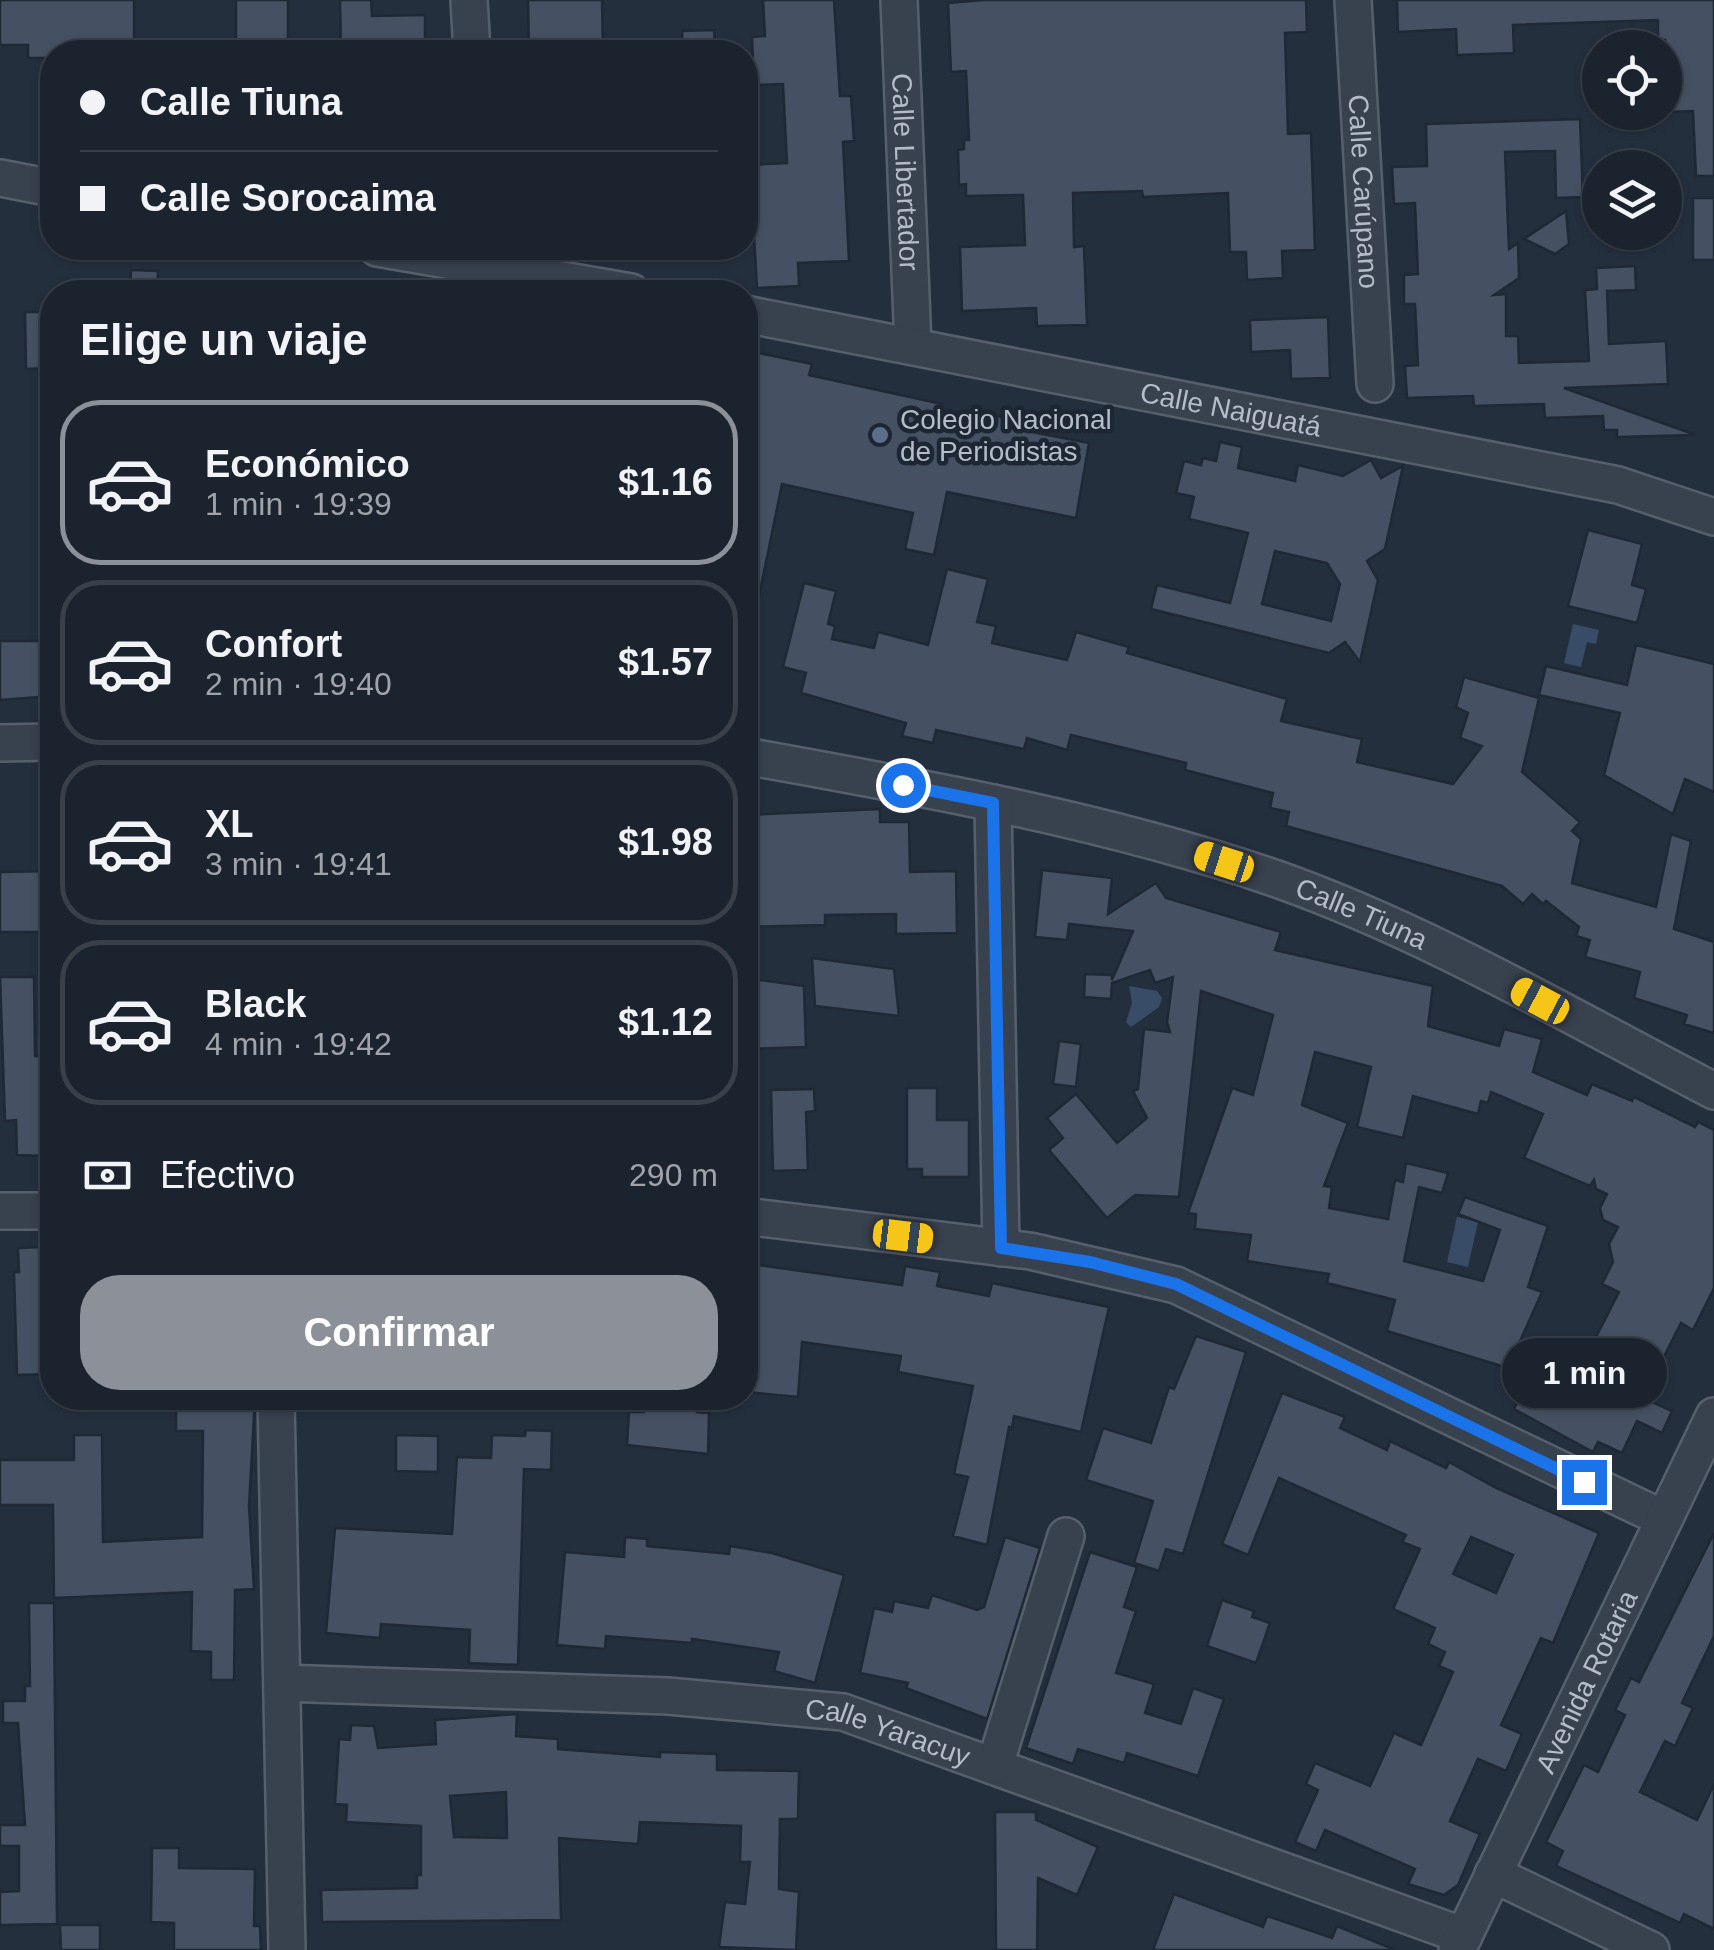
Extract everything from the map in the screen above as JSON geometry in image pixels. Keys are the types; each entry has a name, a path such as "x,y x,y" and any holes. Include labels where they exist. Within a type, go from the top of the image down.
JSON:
{"street":[{"path":"470,0 472,40"},
{"name":"Calle Libertador","path":"899,0 914,346"},
{"name":"Calle Carúpano","path":"1352,0 1375,384"},
{"path":"0,178 40,186"},
{"path":"495,260 580,280"},
{"name":"Calle Naiguatá","path":"758,316 1618,485 1714,517"},
{"path":"0,743 40,742"},
{"name":"Calle Tiuna","path":"758,758 993,803 1196,853 1280,880 1439,947 1714,1090"},
{"path":"993,803 1001,1248"},
{"path":"0,1212 40,1211"},
{"path":"758,1218 1090,1262 1176,1284 1664,1520"},
{"path":"276,1410 287,1950"},
{"name":"Avenida Rotaria","path":"1460,1943 1714,1416"},
{"path":"995,1765 1066,1536"},
{"name":"Calle Yaracuy","path":"282,1683 815,1706 876,1720 1460,1943"},
{"path":"1493,1874 1651,1950"}],"water":[{"path":"1573,624 1599,630 1596,644 1587,642 1581,667 1564,663"},
{"path":"1129,986 1157,991 1162,998 1159,1007 1131,1027 1126,1022 1132,1003"},
{"path":"1457,1217 1478,1222 1468,1267 1447,1262"}],"building":[{"path":"0,0 134,0 134,40 40,40 40,58 28,58 28,45 0,45"},
{"path":"236,0 288,0 288,40 236,40"},
{"path":"340,0 371,0 372,16 425,15 425,40 341,40"},
{"path":"528,0 602,0 603,40 529,40"},
{"path":"763,0 834,0 840,96 851,96 854,141 843,142 849,261 798,263 799,286 758,288 757,280 758,165 787,163 783,84 758,85 758,40 752,37 765,36"},
{"path":"1306,0 1307,32 1285,33 1288,134 1311,133 1315,250 1282,251 1283,278 1247,280 1246,252 1230,252 1228,193 1143,197 1142,191 1073,193 1074,247 1084,246 1087,325 1037,326 1036,308 962,311 960,247 1025,245 1023,195 966,196 966,184 959,185 958,150 964,149 964,140 969,140 966,71 951,72 948,3"},
{"path":"1397,0 1714,0 1714,176 1696,176 1693,111 1682,111 1682,30 1658,30 1658,20 1513,25 1514,53 1457,55 1456,29 1398,32"},
{"path":"714,30 714,40 682,40 682,31"},
{"path":"1580,119 1582,197 1556,198 1555,151 1505,152 1509,249 1518,243 1519,278 1494,295 1506,294 1506,336 1518,336 1519,363 1589,361 1585,290 1597,289 1596,268 1635,266 1636,290 1607,291 1609,344 1666,341 1668,384 1564,388 1696,435 1617,437 1617,430 1604,430 1603,416 1545,418 1544,404 1474,406 1473,396 1407,398 1405,366 1418,365 1415,304 1404,304 1404,275 1418,274 1415,203 1394,204 1392,167 1427,166 1426,124"},
{"path":"1693,198 1714,198 1714,260 1693,260"},
{"path":"1566,211 1569,244 1555,254 1524,239"},
{"path":"131,270 158,271 158,280 131,280"},
{"path":"25,312 40,312 40,368 26,369"},
{"path":"1328,317 1330,378 1291,379 1290,350 1251,352 1250,320"},
{"path":"759,353 812,364 809,375 942,404 939,415 981,425 984,413 1033,424 1032,432 1089,443 1076,518 947,492 934,555 905,549 913,513 782,484 758,601"},
{"path":"1220,442 1242,447 1238,468 1295,481 1298,465 1343,476 1371,460 1381,478 1403,466 1385,549 1367,561 1378,580 1360,662 1345,642 1329,653 1151,609 1157,585 1230,603 1248,533 1189,519 1194,497 1176,493 1184,461 1201,465 1203,458 1216,461","holes":["1275,551 1327,563 1340,584 1331,621 1262,604"]},
{"path":"1588,530 1642,544 1632,585 1646,589 1637,623 1568,606"},
{"path":"947,569 988,579 977,622 996,626 992,643 1067,660 1076,632 1129,647 1127,653 1287,699 1281,721 1362,739 1357,762 1453,784 1482,746 1460,738 1468,713 1456,707 1464,677 1539,698 1522,772 1580,822 1572,831 1581,839 1572,883 1656,907 1671,834 1691,841 1674,929 1714,942 1714,1033 1684,1024 1687,1015 1634,998 1640,972 1585,957 1590,940 1576,936 1579,927 1546,901 1543,904 1532,894 1523,904 1502,886 1286,826 1289,812 1270,808 1273,793 1185,770 1186,763 1071,735 1067,750 1027,738 1024,749 936,730 933,743 902,736 906,723 801,693 806,673 783,667 804,583 836,591 828,624 835,626 832,639 874,648 878,632 928,645"},
{"path":"0,641 40,641 40,697 0,700"},
{"path":"1636,645 1714,664 1714,792 1685,779 1673,814 1604,775 1620,713 1539,695 1546,666 1627,685"},
{"path":"880,809 880,822 909,822 910,872 956,871 957,933 896,934 896,914 825,915 825,925 758,927 758,814"},
{"path":"1042,870 1112,878 1108,914 1156,883 1166,898 1281,932 1275,950 1433,986 1428,1026 1499,1046 1504,1029 1542,1039 1533,1072 1587,1095 1592,1084 1632,1101 1634,1097 1695,1127 1698,1122 1714,1130 1714,1288 1693,1330 1681,1323 1643,1398 1672,1411 1662,1433 1637,1421 1622,1453 1598,1442 1593,1452 1514,1409 1532,1372 1541,1376 1550,1358 1578,1372 1619,1292 1602,1284 1613,1262 1609,1244 1618,1227 1603,1220 1600,1208 1607,1194 1596,1189 1594,1180 1590,1186 1524,1158 1543,1114 1491,1092 1488,1103 1481,1101 1478,1114 1413,1096 1403,1138 1357,1127 1371,1067 1315,1052 1302,1105 1348,1123 1324,1186 1332,1187 1329,1208 1388,1219 1395,1180 1403,1182 1406,1163 1448,1173 1442,1193 1419,1187 1404,1261 1483,1281 1500,1230 1458,1214 1465,1197 1548,1226 1528,1287 1542,1292 1508,1368 1387,1331 1395,1300 1327,1283 1329,1274 1247,1261 1251,1235 1195,1229 1196,1214 1188,1213 1232,1088 1253,1095 1273,1015 1201,991 1179,1197 1135,1195 1107,1218 1049,1150 1063,1138 1047,1118 1076,1094 1117,1143 1147,1118 1133,1091 1138,1089 1144,1029 1170,1032 1167,1022 1173,977 1155,983 1150,970 1112,983 1111,999 1084,997 1085,974 1112,975 1112,980 1133,931 1069,924 1067,940 1035,937"},
{"path":"40,871 40,932 0,932 0,872"},
{"path":"812,958 894,969 899,1016 815,1006"},
{"path":"0,977 34,977 35,1056 40,1056 40,1156 17,1155 16,1120 5,1121"},
{"path":"758,980 804,986 806,1047 758,1049"},
{"path":"1059,1041 1081,1044 1076,1087 1053,1084"},
{"path":"907,1088 937,1088 937,1120 969,1120 969,1177 922,1177 922,1169 907,1169"},
{"path":"814,1089 815,1111 806,1112 808,1170 773,1171 771,1090"},
{"path":"40,1247 40,1374 17,1375 14,1272 19,1272 18,1248"},
{"path":"758,1265 902,1285 905,1266 940,1272 937,1286 989,1296 992,1283 1109,1307 1081,1432 1014,1416 987,1545 953,1536 968,1477 954,1474 973,1386 898,1372 901,1356 802,1342 798,1397 758,1393"},
{"path":"1196,1336 1246,1352 1183,1554 1166,1549 1159,1571 1134,1563 1153,1501 1086,1480 1103,1428 1151,1443 1169,1387 1174,1389"},
{"path":"1282,1393 1345,1417 1340,1428 1387,1450 1390,1441 1446,1468 1449,1462 1496,1488 1599,1533 1553,1643 1541,1638 1501,1725 1522,1734 1506,1771 1478,1759 1450,1821 1480,1834 1458,1885 1444,1895 1408,1884 1415,1869 1325,1830 1316,1851 1295,1842 1318,1790 1306,1784 1315,1763 1370,1786 1394,1733 1421,1745 1453,1672 1439,1666 1445,1652 1428,1644 1435,1628 1393,1609 1420,1549 1402,1542 1406,1535 1279,1478 1248,1555 1222,1544","holes":["1471,1537 1513,1555 1496,1593 1453,1574"]},
{"path":"176,1410 254,1410 249,1506 254,1589 235,1590 234,1680 211,1680 211,1652 191,1651 192,1592 54,1598 53,1505 0,1505 0,1460 74,1460 74,1435 102,1435 103,1542 202,1537 203,1431 176,1431"},
{"path":"629,1412 709,1413 708,1454 627,1445"},
{"path":"526,1430 552,1431 551,1470 524,1469 518,1665 469,1663 470,1630 381,1624 380,1638 326,1633 335,1528 452,1534 457,1457 491,1458 492,1435 525,1436"},
{"path":"396,1435 438,1436 438,1472 396,1471"},
{"path":"1714,1533 1714,1636 1682,1703 1693,1708 1675,1746 1665,1741 1640,1792 1697,1820 1714,1784 1714,1929 1684,1914 1680,1923 1556,1866 1563,1851 1546,1842 1584,1765 1598,1772 1625,1715 1615,1710 1631,1678 1639,1682"},
{"path":"625,1537 647,1539 647,1546 729,1554 730,1546 772,1553 844,1575 815,1683 774,1671 779,1652 692,1639 692,1643 606,1636 605,1649 557,1645 565,1552 624,1557"},
{"path":"1005,1537 1040,1548 987,1719 906,1688 908,1683 860,1673 874,1608 892,1612 894,1601 928,1608 932,1595 977,1610 984,1607"},
{"path":"1090,1552 1137,1567 1124,1607 1136,1611 1116,1673 1154,1684 1145,1713 1181,1724 1193,1688 1224,1699 1198,1776 1127,1753 1124,1763 1078,1749 1073,1764 1026,1748"},
{"path":"1222,1600 1254,1611 1252,1617 1270,1623 1256,1663 1207,1646"},
{"path":"29,1603 54,1603 57,1924 0,1925 0,1892 19,1891 19,1846 0,1846 0,1825 25,1825 18,1723 3,1723 3,1701 25,1701 25,1686 30,1686"},
{"path":"517,1714 516,1736 558,1739 558,1749 660,1757 660,1752 717,1754 717,1770 799,1771 798,1819 780,1819 779,1889 799,1892 796,1950 719,1947 725,1902 745,1904 750,1862 740,1862 741,1826 640,1822 638,1844 559,1838 561,1920 322,1922 321,1890 417,1888 417,1875 421,1875 421,1826 346,1822 347,1805 335,1804 339,1739 350,1740 351,1725 374,1726 378,1748 436,1744 435,1720","holes":["506,1792 507,1838 454,1837 450,1796"]},
{"path":"995,1812 1036,1812 1036,1820 1098,1847 1077,1895 1038,1878 1037,1950 996,1950"},
{"path":"152,1848 179,1848 179,1868 255,1869 254,1926 260,1926 261,1950 174,1950 174,1923 151,1922"},
{"path":"1174,1894 1263,1927 1267,1916 1332,1938 1337,1926 1395,1950 1153,1950"},
{"path":"60,1925 100,1925 100,1950 61,1950"}],"place":[{"name":"Colegio Nacional de Periodistas","path":"880,435"}],"route":[{"path":"903,785 993,803 1001,1248 1090,1262 1176,1284 1584,1482"}]}
